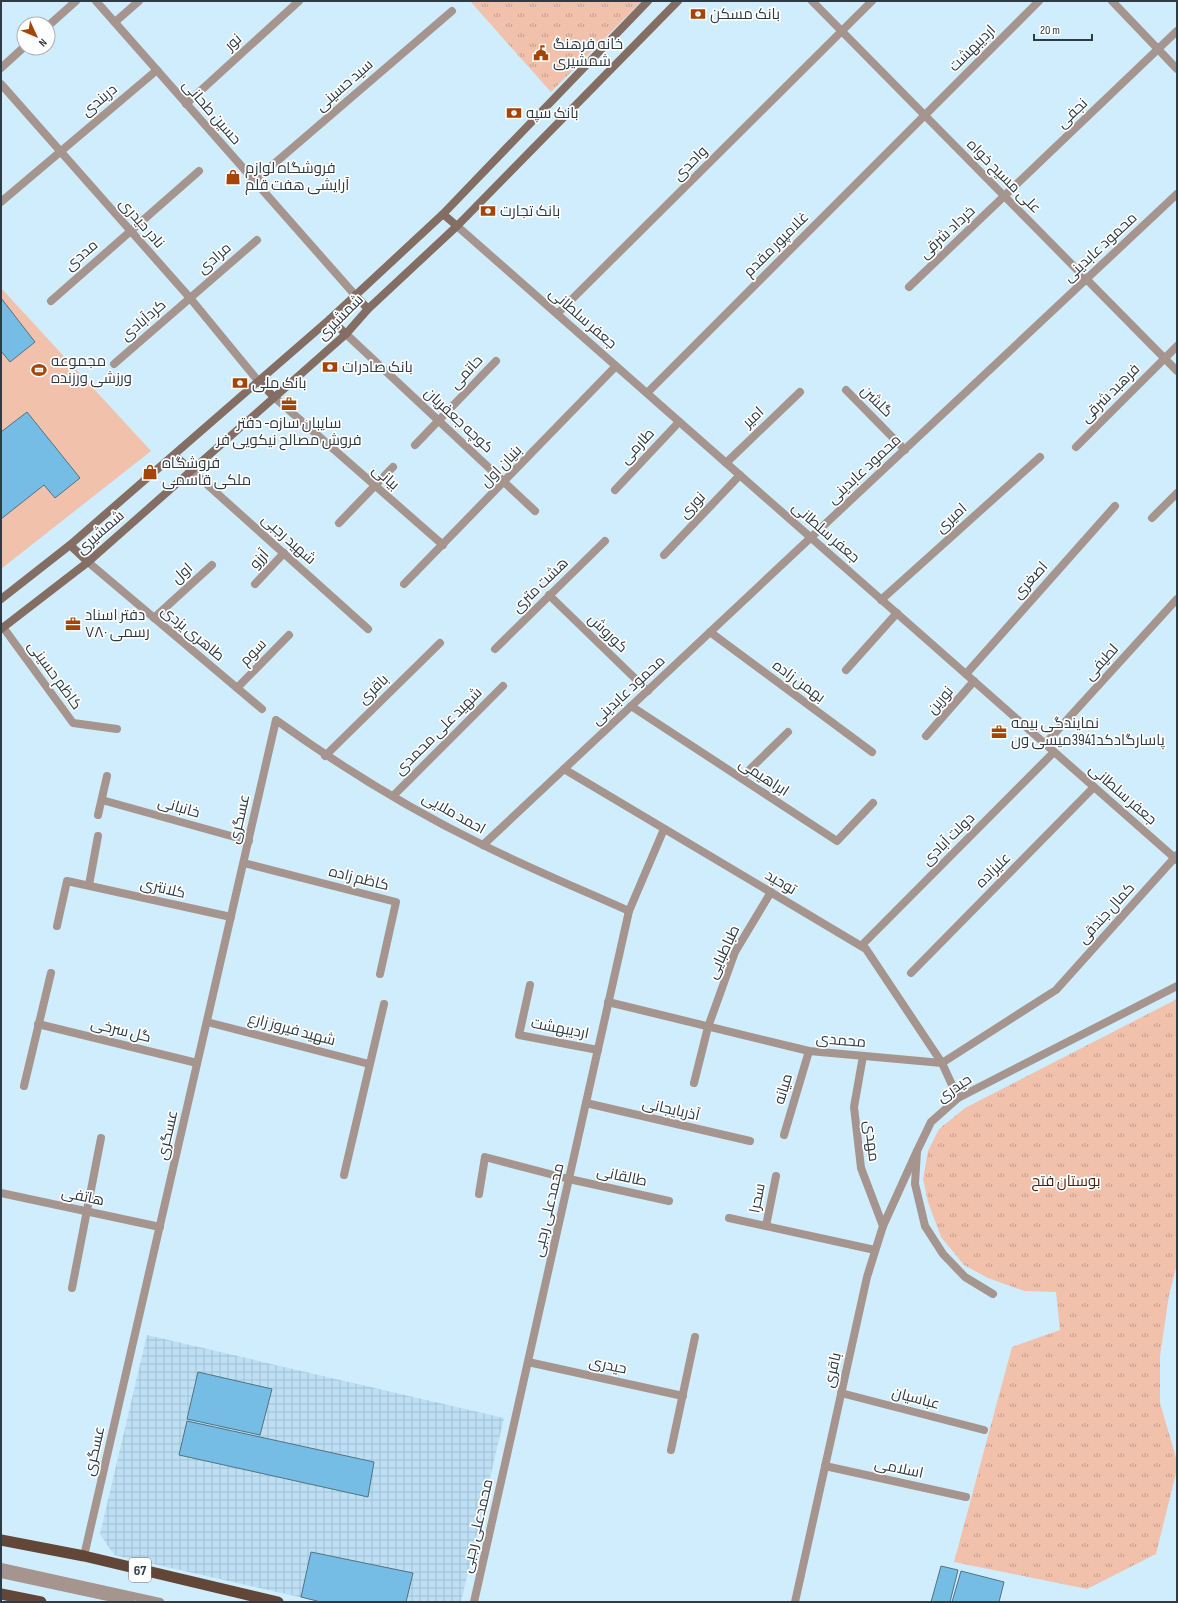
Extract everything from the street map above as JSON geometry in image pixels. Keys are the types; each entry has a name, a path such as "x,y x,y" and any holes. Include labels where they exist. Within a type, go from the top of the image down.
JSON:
{"highway":[{"name":"67","path":"1,1540 84,1556 278,1602"},
{"path":"1,1594 41,1602"}],"main road":[{"name":"شمشیری","path":"1,599 70,545 330,319 443,214 648,1"},
{"name":"شمشیری","path":"2,627 88,562 346,334 368,309 457,226 678,1"},
{"path":"443,214 457,226"},
{"path":"355,295 368,309"},
{"path":"330,319 346,334"},
{"path":"259,382 274,397"},
{"path":"174,455 191,470"},
{"path":"70,545 88,562"}],"street":[{"path":"56,19 76,1"},
{"name":"حسین طحانی","path":"96,1 355,295"},
{"path":"115,22 139,1"},
{"name":"نور","path":"186,104 299,1"},
{"name":"علی مسیح خواه","path":"812,1 1177,371"},
{"name":"واحدی","path":"557,314 872,1"},
{"name":"اردیبهشت","path":"925,115 1039,1"},
{"path":"1112,1 1177,69"},
{"name":"سید حسینی","path":"254,181 452,11"},
{"name":"نجفی","path":"1005,197 1177,31"},
{"path":"1,68 16,54"},
{"name":"دربندی","path":"1,202 157,70"},
{"name":"نادر حیدری","path":"1,84 190,298 259,382"},
{"name":"غلامپور مقدم","path":"646,393 925,115"},
{"name":"مددی","path":"51,301 199,171"},
{"name":"محمود عابدینی","path":"483,845 1177,194"},
{"name":"خرداد شرقی","path":"909,287 1005,197"},
{"name":"جعفر سلطانی","path":"457,226 1176,858"},
{"name":"مرادی","path":"190,298 257,240"},
{"name":"کردآبادی","path":"114,364 190,298"},
{"name":"کوچه جعفریان","path":"346,334 535,510"},
{"name":"فرهبد شرقی","path":"1076,447 1177,346"},
{"name":"حاتمی","path":"415,445 496,361"},
{"name":"بنیان اول","path":"404,584 444,545 616,366"},
{"name":"گلشن","path":"846,390 905,450"},
{"name":"امیر","path":"726,463 800,392"},
{"name":"بیانی","path":"274,397 444,545"},
{"name":"طارمی","path":"615,490 679,422"},
{"name":"امیری","path":"881,600 1040,457"},
{"path":"339,522 393,467"},
{"name":"شهید رجبی","path":"191,470 368,629"},
{"name":"نوری","path":"664,555 740,475"},
{"path":"1152,518 1177,493"},
{"name":"اصغری","path":"966,674 1115,506"},
{"name":"هشت متری","path":"495,649 605,541"},
{"name":"آرزو","path":"255,584 284,553"},
{"name":"طاهری یزدی","path":"88,562 262,709"},
{"name":"اول","path":"154,618 212,565"},
{"name":"کوروش","path":"549,595 648,691"},
{"name":"لطیفی","path":"1045,744 1177,599"},
{"path":"846,670 897,613"},
{"name":"کاظم حسینی","path":"2,627 72,723 117,729"},
{"name":"بهمن زاده","path":"710,632 872,752"},
{"name":"سوم","path":"237,688 289,635"},
{"name":"باقری","path":"325,756 440,643"},
{"name":"نورین","path":"926,736 974,681"},
{"name":"شهید علی محمدی","path":"393,796 503,686"},
{"name":"ابراهیمی","path":"632,706 836,841 874,803"},
{"name":"احمد ملایی","path":"276,720 325,756 393,796 483,845 629,911"},
{"name":"عسگری","path":"84,1556 276,720"},
{"path":"741,778 788,732"},
{"name":"دولت آبادی","path":"861,946 1054,752"},
{"name":"توحید","path":"564,769 861,946 870,955 942,1063 958,1098"},
{"path":"98,815 107,776"},
{"name":"علیزاده","path":"911,972 1094,787"},
{"name":"خانبانی","path":"102,800 249,841"},
{"name":"محمدعلی رجبی","path":"474,1602 629,911 664,829"},
{"path":"89,886 98,836"},
{"name":"کمال جندقی","path":"942,1063 1056,990 1176,858"},
{"name":"کاظم زاده","path":"244,862 396,902 380,974"},
{"name":"کلانتری","path":"57,926 68,881 231,917"},
{"name":"طباطبایی","path":"694,1083 708,1027 735,952 771,892"},
{"path":"24,1086 51,973"},
{"name":"اردیبهشت","path":"530,985 519,1035 598,1050"},
{"name":"حیدری","path":"993,1294 965,1277 943,1254 925,1226 915,1184 917,1151 931,1122 958,1098 1177,986"},
{"name":"محمدی","path":"608,1002 809,1051 942,1063"},
{"path":"344,1176 384,1004"},
{"name":"شهید فیروز زارع","path":"207,1022 369,1064"},
{"name":"گل سرخی","path":"38,1024 198,1063"},
{"name":"میانه","path":"784,1135 809,1051"},
{"name":"مهدی","path":"864,1056 854,1107 861,1168 883,1226"},
{"name":"آذربایجانی","path":"586,1103 750,1141"},
{"path":"72,1288 101,1138"},
{"name":"باقری","path":"795,1602 867,1277 883,1226 917,1151"},
{"name":"طالقانی","path":"479,1194 485,1157 569,1179 669,1201"},
{"name":"سحرا","path":"766,1226 776,1176"},
{"name":"هاتفی","path":"1,1193 160,1227"},
{"path":"729,1218 875,1250"},
{"path":"671,1450 695,1337"},
{"name":"حیدری","path":"528,1362 683,1396"},
{"name":"عباسیان","path":"842,1393 984,1430"},
{"name":"اسلامی","path":"825,1466 966,1497"},
{"path":"1,1567 160,1602"},
{"path":"1,1574 131,1602"}],"shaded area":[{"path":"147,1335 504,1418 461,1602 321,1602 114,1555 100,1534"}],"green space":[{"path":"470,1 642,1 551,92"},
{"name":"مجموعه ورزشی ورزنده","path":"1,288 151,451 1,569"},
{"name":"بوستان فتح","path":"1177,999 1177,1264 1169,1295 1160,1356 1160,1403 1177,1461 1177,1469 1156,1554 1087,1589 954,1562 1012,1347 1060,1330 1056,1292 1024,1291 988,1278 964,1265 941,1237 928,1202 923,1179 928,1151 939,1129 965,1108"}],"building":[{"path":"1,298 35,342 10,362 1,351"},
{"path":"27,412 80,478 55,498 44,485 1,519 1,432"},
{"path":"198,1372 272,1389 260,1435 187,1419"},
{"path":"187,1421 374,1462 368,1497 179,1455"},
{"path":"311,1552 413,1573 406,1602 321,1602 301,1597"},
{"path":"941,1566 958,1570 950,1602 931,1602"},
{"path":"961,1571 1004,1582 999,1602 952,1602"}],"place":[{"name":"بانک مسکن","path":"698,14"},
{"name":"خانه فرهنگ شمشیری","path":"541,53"},
{"name":"بانک سپه","path":"514,113"},
{"name":"فروشگاه لوازم آرایشی هفت قلم","path":"233,177"},
{"name":"بانک تجارت","path":"488,211"},
{"name":"بانک صادرات","path":"330,367"},
{"name":"مجموعه ورزشی ورزنده","path":"39,370"},
{"name":"بانک ملی","path":"240,383"},
{"name":"سایبان سازه- دفتر فروش مصالح نیکویی فر","path":"289,404"},
{"name":"فروشگاه ملکی قاسمی","path":"150,472"},
{"name":"دفتر اسناد رسمی ۷۸۰","path":"73,624"},
{"name":"نمایندگی بیمه پاسارگادکد3941میسی ون","path":"999,732"}]}
